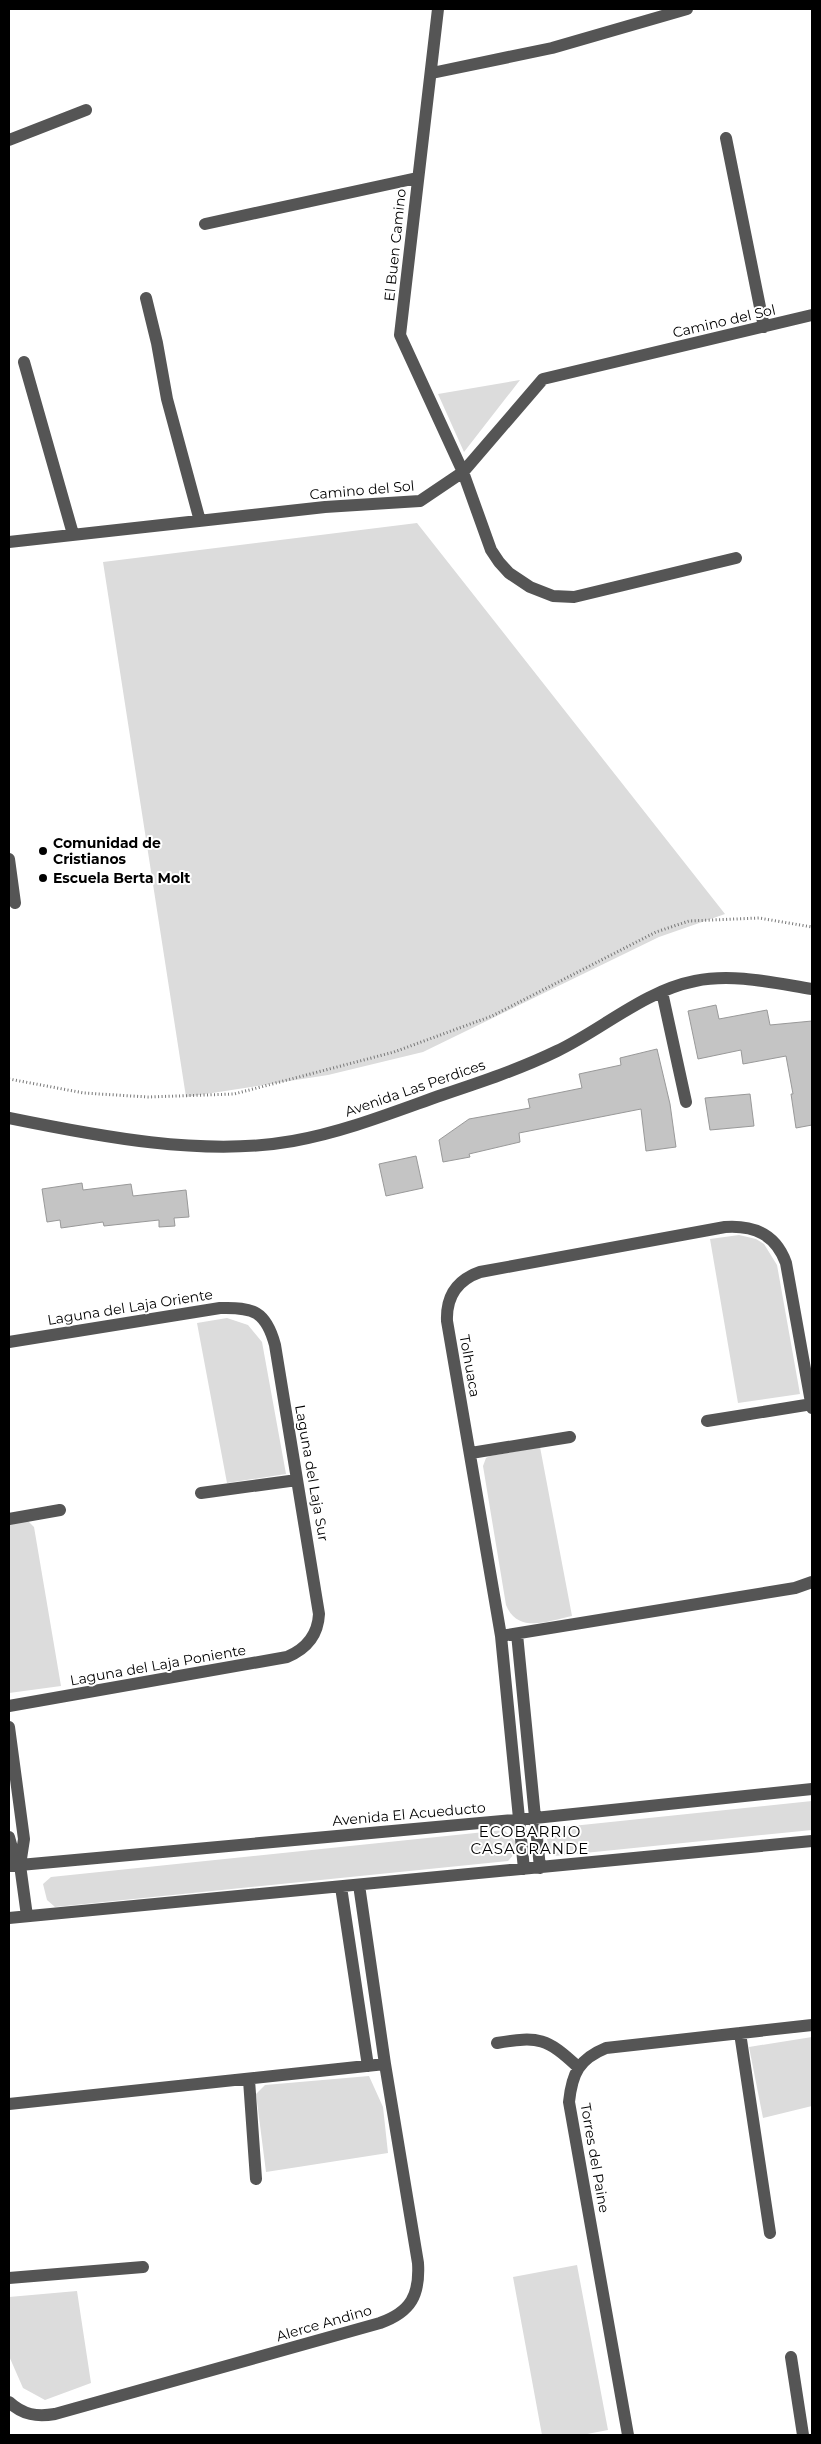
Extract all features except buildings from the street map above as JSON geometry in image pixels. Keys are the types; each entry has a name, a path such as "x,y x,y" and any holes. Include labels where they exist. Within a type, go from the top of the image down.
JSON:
{"street":[{"name":"El Buen Camino","path":"438,9 400,335 463,472 492,550 499,562 509,573 530,587 553,596 574,597 736,558"},
{"path":"432,73 552,48 687,9"},
{"path":"9,140 86,110"},
{"path":"726,138 764,327"},
{"path":"205,224 417,178"},
{"path":"146,298 157,343 167,398 200,521"},
{"name":"Camino del Sol","path":"9,542 325,508 420,501 463,472 543,379 812,315"},
{"path":"24,362 73,534"},
{"path":"9,859 15,903"},
{"name":"Avenida Las Perdices","path":"9,1118 68,1130 190,1146 261,1146 294,1141 328,1133 410,1107 533,1062 558,1051 662,992 688,982 720,978 751,980 812,989"},
{"path":"662,992 686,1102"},
{"name":"Tolhuaca","path":"524,1869 501,1636 447,1314 449,1299 463,1280 480,1272 725,1227 755,1228 771,1238 783,1254 812,1408"},
{"name":"Laguna del Laja Oriente","path":"9,1342 220,1308 240,1308 255,1312"},
{"name":"Laguna del Laja Sur","path":"255,1312 268,1324 275,1345 319,1604 319,1622 308,1644"},
{"path":"707,1421 812,1404"},
{"path":"471,1453 570,1437"},
{"path":"201,1493 298,1480"},
{"path":"9,1519 60,1510"},
{"path":"501,1636 795,1588 812,1582"},
{"path":"517,1634 540,1868"},
{"name":"Laguna del Laja Poniente","path":"9,1706 287,1657 308,1644"},
{"path":"9,1727 24,1839 15,1865"},
{"name":"Avenida El Acueducto","path":"15,1865 535,1818 812,1789"},
{"path":"9,1837 27,1916"},
{"path":"9,1918 812,1841"},
{"name":"Alerce Andino","path":"10,2405 31,2415 55,2414 380,2323 389,2320 407,2307 416,2293 418,2263 385,2064 359,1885"},
{"path":"341,1887 368,2066"},
{"path":"497,2043 535,2039 549,2043 578,2067 593,2053 606,2048 812,2025"},
{"path":"740,2034 770,2232"},
{"path":"9,2104 249,2080 385,2064"},
{"name":"Torres del Paine","path":"578,2067 571,2080 569,2102 628,2435"},
{"path":"249,2080 256,2179"},
{"path":"9,2278 143,2267"},
{"path":"791,2357 803,2435"}],"path":[{"path":"9,1078 84,1094 148,1096 234,1094 394,1052 474,1022 574,975 656,932 689,921 759,918 812,927"}],"shaded area":[{"path":"520,380 464,452 438,394"},
{"path":"417,523 725,914 659,937 423,1052 328,1075 186,1097 103,562"},
{"path":"739,1235 756,1239 764,1244 777,1265 800,1394 738,1403 710,1239"},
{"path":"227,1318 248,1325 262,1342 286,1474 227,1483 197,1323"},
{"path":"540,1447 572,1616 544,1622 526,1623 518,1620 511,1614 506,1605 483,1466 486,1458 490,1456"},
{"path":"28,1521 34,1527 61,1686 9,1693 9,1523"},
{"path":"812,1801 812,1830 555,1856 549,1850 546,1834 553,1828"},
{"path":"504,1830 516,1842 515,1853 508,1861 55,1907 47,1900 43,1884 51,1877"},
{"path":"812,2037 812,2106 763,2118 749,2047"},
{"path":"369,2076 383,2107 388,2153 266,2172 256,2094 265,2085"},
{"path":"577,2265 608,2430 582,2435 542,2435 513,2277"},
{"path":"77,2291 91,2383 45,2400 23,2388 9,2356 9,2297"}],"place":[{"name":"Comunidad de Cristianos","path":"43,851"},
{"name":"Escuela Berta Molt","path":"43,878"}],"district":[{"name":"ECOBARRIO CASAGRANDE","path":"530,1840"}]}
